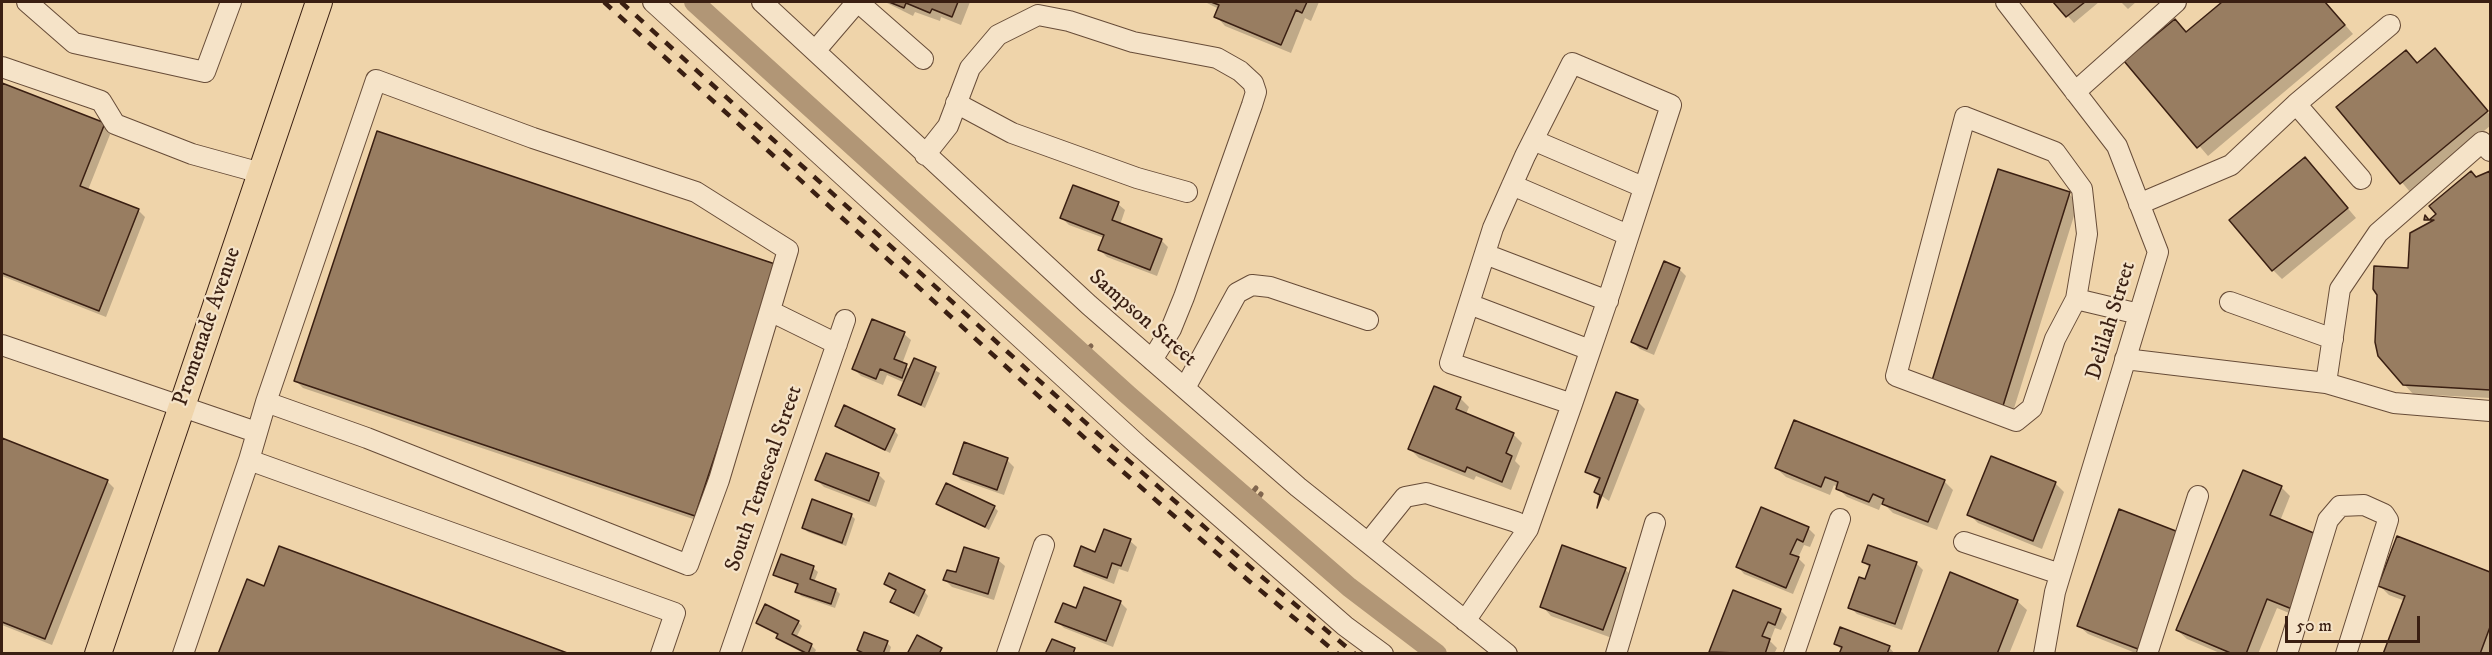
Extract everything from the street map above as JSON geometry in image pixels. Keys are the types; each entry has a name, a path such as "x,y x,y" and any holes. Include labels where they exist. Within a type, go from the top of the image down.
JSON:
{"main road":[{"name":"Promenade Avenue","path":"98,654 319,2"}],"street":[{"path":"27,2 74,43 205,72 231,2"},
{"path":"653,2 1139,446 1345,626 1383,654"},
{"name":"Sampson Street","path":"762,2 1152,360 1298,487 1507,654"},
{"path":"814,51 857,2 923,59"},
{"name":"Delilah Street","path":"2006,2 2117,146 2158,252 2060,574 2044,654"},
{"path":"2075,92 2176,2"},
{"path":"925,154 948,126 970,68 998,35 1038,15 1069,21 1133,42 1217,58 1240,71 1253,83 1256,92 1172,329 1152,360"},
{"path":"2139,204 2231,165 2296,105 2390,25"},
{"path":"1465,621 1528,530 1608,301 1671,105 1572,63 1512,184 1485,254 1450,363 1572,404"},
{"path":"2,67 101,101 115,124 192,154 261,173"},
{"path":"183,654 249,460 266,402 376,80 533,138 696,192 788,250 719,480 688,565 367,438 266,402"},
{"path":"956,103 1012,133 1137,178 1187,192"},
{"path":"2296,105 2361,179"},
{"path":"1965,117 2055,152 2082,189 2087,234 2076,299 2055,339 2032,408 2016,420 1896,376 1965,117"},
{"path":"1533,140 1643,187"},
{"path":"2326,383 2340,290 2378,233 2482,142 2490,151"},
{"path":"1512,184 1628,235"},
{"path":"1485,254 1608,301"},
{"path":"1185,388 1237,293 1252,285 1270,287 1368,320"},
{"path":"2076,299 2139,314"},
{"path":"2230,302 2333,339"},
{"path":"1469,304 1590,350"},
{"path":"770,311 837,344"},
{"name":"South Temescal Street","path":"730,654 845,320"},
{"path":"2,345 142,395 182,406 256,432"},
{"path":"2126,359 2326,383 2394,403 2490,411"},
{"path":"249,460 675,613 661,654"},
{"path":"1368,543 1405,496 1426,493 1516,522 1528,530"},
{"path":"2147,654 2198,496"},
{"path":"2287,654 2333,511 2347,504 2364,505 2384,514 2388,520 2346,654"},
{"path":"1794,654 1840,519"},
{"path":"1616,654 1655,523"},
{"path":"1964,542 2060,574"},
{"path":"1007,654 1044,544"}],"building":[{"path":"889,2 958,2 952,17 932,9 930,13 906,3 904,8"},
{"path":"1211,2 1307,2 1302,13 1296,10 1281,45 1214,17 1219,5"},
{"path":"2053,2 2085,2 2066,17"},
{"path":"2222,2 2325,2 2345,25 2197,148 2124,61 2175,19 2186,32"},
{"path":"2435,48 2488,111 2400,184 2336,107 2406,50 2417,63"},
{"path":"2,83 105,123 80,186 139,209 99,311 2,273"},
{"path":"377,131 778,265 695,516 294,381"},
{"path":"2305,157 2348,208 2272,271 2229,220"},
{"path":"1998,169 2070,192 2002,409 1930,387"},
{"path":"2471,171 2476,177 2490,171 2490,390 2403,385 2378,356 2375,342 2377,295 2373,289 2374,266 2408,268 2410,233 2434,220 2429,220 2436,214 2429,206"},
{"path":"1073,185 1119,202 1112,220 1162,239 1150,270 1098,250 1104,235 1060,218"},
{"path":"1664,261 1680,268 1647,349 1631,342"},
{"path":"872,319 905,332 894,359 907,364 902,378 880,369 876,379 852,369"},
{"path":"914,358 936,367 921,405 898,395"},
{"path":"1434,386 1461,397 1456,409 1514,433 1506,453 1512,456 1502,482 1467,467 1465,472 1408,449"},
{"path":"1616,392 1638,400 1597,508 1600,495 1594,492 1600,478 1585,472"},
{"path":"844,405 895,429 885,450 835,426"},
{"path":"1794,420 1945,480 1928,522 1882,504 1884,499 1873,494 1869,502 1836,489 1838,482 1825,477 1821,487 1775,468"},
{"path":"2,438 108,480 45,639 2,622"},
{"path":"964,442 1008,458 997,490 953,474"},
{"path":"826,453 879,473 869,501 815,480"},
{"path":"1991,456 2056,482 2033,541 1967,515"},
{"path":"2243,470 2282,486 2270,515 2321,536 2292,609 2267,599 2246,654 2233,654 2176,630"},
{"path":"946,483 995,506 985,527 936,504"},
{"path":"812,499 852,514 842,543 802,528"},
{"path":"1761,507 1809,527 1803,542 1797,539 1790,554 1799,557 1786,588 1736,567"},
{"path":"2119,509 2181,533 2138,649 2077,626"},
{"path":"1104,529 1131,539 1121,566 1112,563 1107,578 1074,566 1081,546 1095,552"},
{"path":"2397,536 2490,572 2490,627 2480,654 2383,654 2405,596 2378,586"},
{"path":"1562,545 1626,568 1603,630 1540,607"},
{"path":"1868,545 1917,562 1895,624 1848,608 1859,577 1865,579 1870,565 1862,562"},
{"path":"279,546 570,654 218,654 247,579 264,586"},
{"path":"964,547 999,558 988,594 943,580 947,570 956,572"},
{"path":"781,554 814,566 810,579 836,589 831,604 795,592 798,584 773,575"},
{"path":"1950,572 2018,600 1997,654 1918,654"},
{"path":"889,573 925,590 914,613 890,602 896,590 884,584"},
{"path":"1084,587 1121,601 1106,641 1055,622 1063,603 1076,608"},
{"path":"1733,590 1781,609 1775,625 1768,622 1762,636 1770,639 1765,654 1709,652"},
{"path":"765,604 799,621 792,634 812,644 808,654 776,638 778,634 756,623"},
{"path":"1840,627 1890,646 1887,654 1839,654 1842,647 1834,644"},
{"path":"864,632 888,641 883,654 865,654 857,650"},
{"path":"917,635 942,648 939,654 907,654"},
{"path":"1052,639 1075,648 1073,654 1045,654"}],"waterway":[{"path":"694,2 1128,395 1349,587 1437,654"},
{"path":"1083,354 1091,346"},
{"path":"1248,498 1256,488"},
{"path":"1254,504 1261,494"}],"railway":[{"path":"604,2 1098,450 1249,581 1338,654"},
{"path":"621,2 1106,441 1256,572 1355,654"}]}
